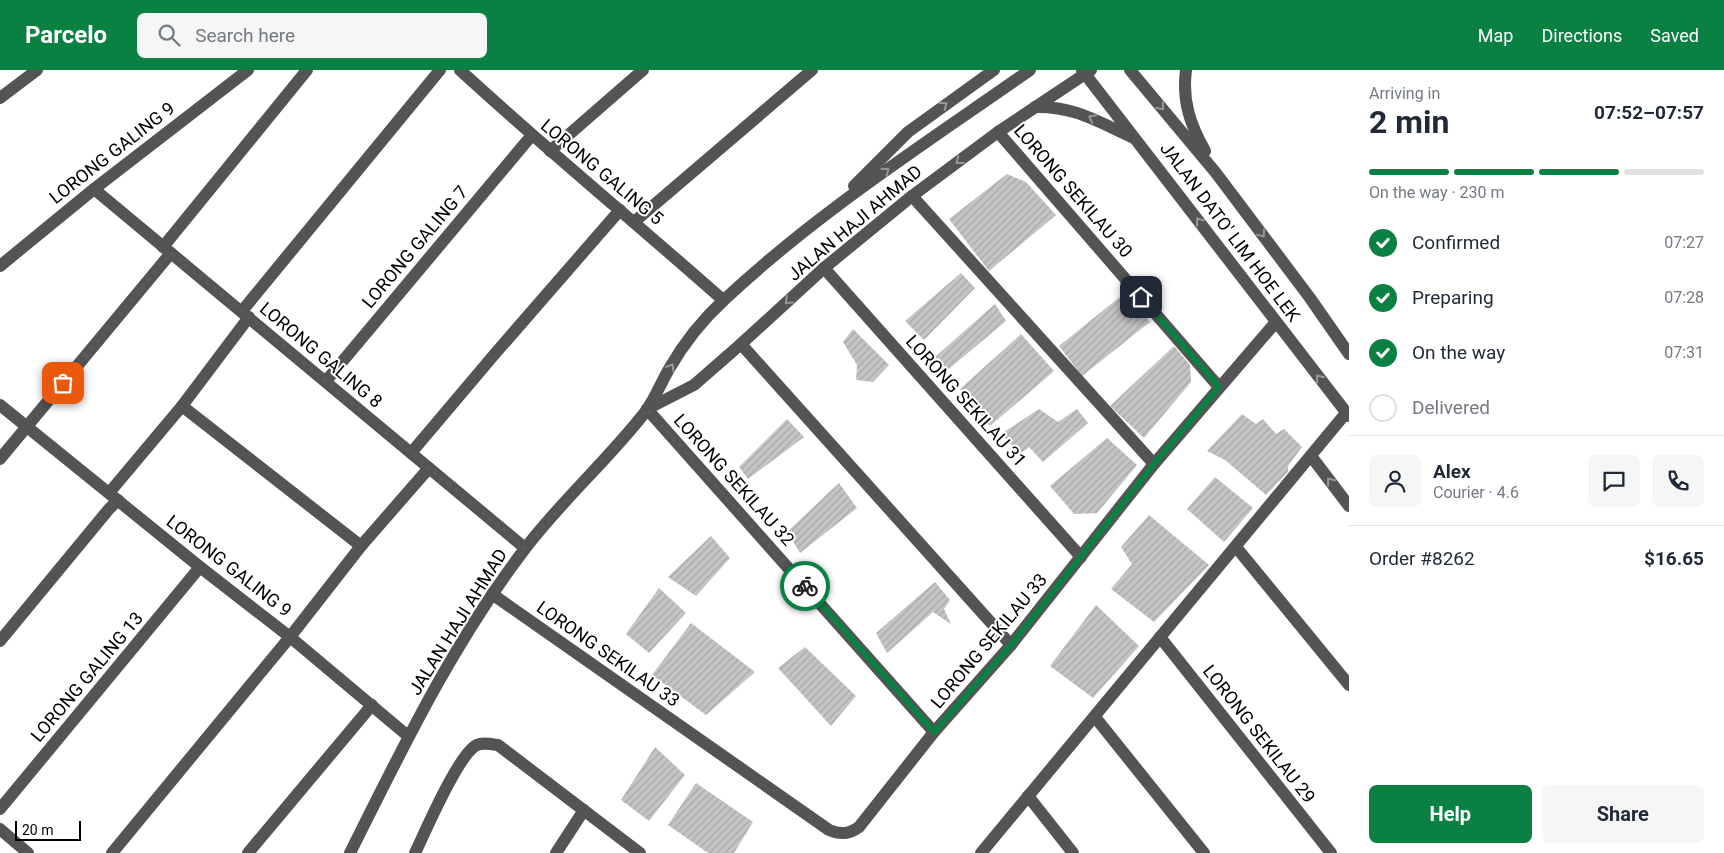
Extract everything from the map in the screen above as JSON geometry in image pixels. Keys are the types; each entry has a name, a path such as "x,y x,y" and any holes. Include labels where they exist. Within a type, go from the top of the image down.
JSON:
{"street":[{"path":"0,98 37,70"},
{"name":"LORONG GALING 9","path":"0,266 94,189 248,70"},
{"path":"0,459 167,250 307,70"},
{"path":"0,641 182,406 245,314 440,70"},
{"name":"LORONG GALING 5","path":"460,70 550,151 723,300"},
{"path":"550,151 643,70"},
{"path":"634,222 812,70"},
{"name":"JALAN HAJI AHMAD","path":"350,853 408,736 447,667 492,594 525,548 647,409 691,335 723,300 831,209 908,132 994,70"},
{"name":"JALAN HAJI AHMAD","path":"831,209 1030,70"},
{"name":"JALAN DATO' LIM HOE LEK","path":"1130,70 1216,173 1310,298 1349,354"},
{"path":"1186,70 1184,84 1192,128 1216,173"},
{"name":"JALAN HAJI AHMAD","path":"647,409 694,385 824,268 912,196 998,132 1086,71"},
{"name":"JALAN DATO' LIM HOE LEK","path":"1086,71 1348,415"},
{"path":"1033,108 1053,107 1069,110 1085,115 1136,138"},
{"name":"LORONG SEKILAU 30","path":"998,132 1219,387"},
{"name":"LORONG GALING 7","path":"326,381 532,135"},
{"name":"LORONG GALING 8","path":"94,189 525,548"},
{"path":"912,196 1154,464"},
{"path":"411,453 620,210"},
{"name":"LORONG SEKILAU 31","path":"824,268 1081,557"},
{"name":"LORONG SEKILAU 33","path":"492,594 829,830 837,833 846,833 859,826 934,732 1011,645 1154,464 1276,322"},
{"path":"741,344 1011,645"},
{"name":"LORONG GALING 9","path":"0,405 200,567 290,637 408,736"},
{"path":"182,406 361,546"},
{"name":"LORONG SEKILAU 32","path":"647,409 934,732"},
{"path":"981,853 1311,456 1348,415"},
{"path":"1311,456 1349,506"},
{"path":"112,853 290,637 361,546 429,468"},
{"path":"1236,547 1349,685"},
{"name":"LORONG GALING 13","path":"0,809 200,567"},
{"name":"LORONG SEKILAU 29","path":"1160,637 1331,853"},
{"path":"248,853 372,705"},
{"path":"1095,717 1204,853"},
{"path":"415,853 457,767 477,744 498,745 640,853"},
{"path":"1028,796 1074,853"},
{"path":"556,853 584,810"},
{"path":"0,829 28,853"}],"building":[{"path":"1007,174 1026,182 1056,215 989,271 949,219"},
{"path":"961,273 975,288 924,340 905,321"},
{"path":"1126,292 1150,322 1082,376 1059,346"},
{"path":"995,304 1006,321 944,373 935,357"},
{"path":"853,329 889,365 873,382 856,380 857,365 843,342"},
{"path":"1021,334 1054,371 990,426 960,389"},
{"path":"1174,346 1190,365 1191,382 1144,438 1110,406"},
{"path":"1039,409 1058,422 1077,409 1088,423 1043,462 1029,447 1020,454 1001,434"},
{"path":"1242,414 1256,424 1263,419 1276,434 1284,429 1302,447 1288,466 1288,472 1266,495 1225,460 1207,451"},
{"path":"787,419 804,437 748,479 739,467"},
{"path":"1107,438 1137,465 1097,513 1074,514 1050,486"},
{"path":"1215,477 1253,508 1224,542 1187,509"},
{"path":"839,483 857,508 800,553 787,532"},
{"path":"1149,515 1209,565 1154,622 1111,589 1132,564 1121,547"},
{"path":"711,536 730,558 696,596 668,577"},
{"path":"935,582 950,600 944,609 951,624 933,612 887,653 876,633"},
{"path":"659,588 686,613 649,653 626,634"},
{"path":"1096,605 1139,646 1093,698 1050,666"},
{"path":"691,623 755,672 706,715 652,675"},
{"path":"805,647 856,696 831,726 778,668"},
{"path":"655,747 685,775 649,821 621,800"},
{"path":"696,783 753,822 734,853 708,853 668,825"}],"way so far":[{"path":"63,383 171,253 525,548 647,409 805,586"}],"route":[{"path":"805,586 934,732 1011,645 1154,464 1219,387 1141,297"}]}
